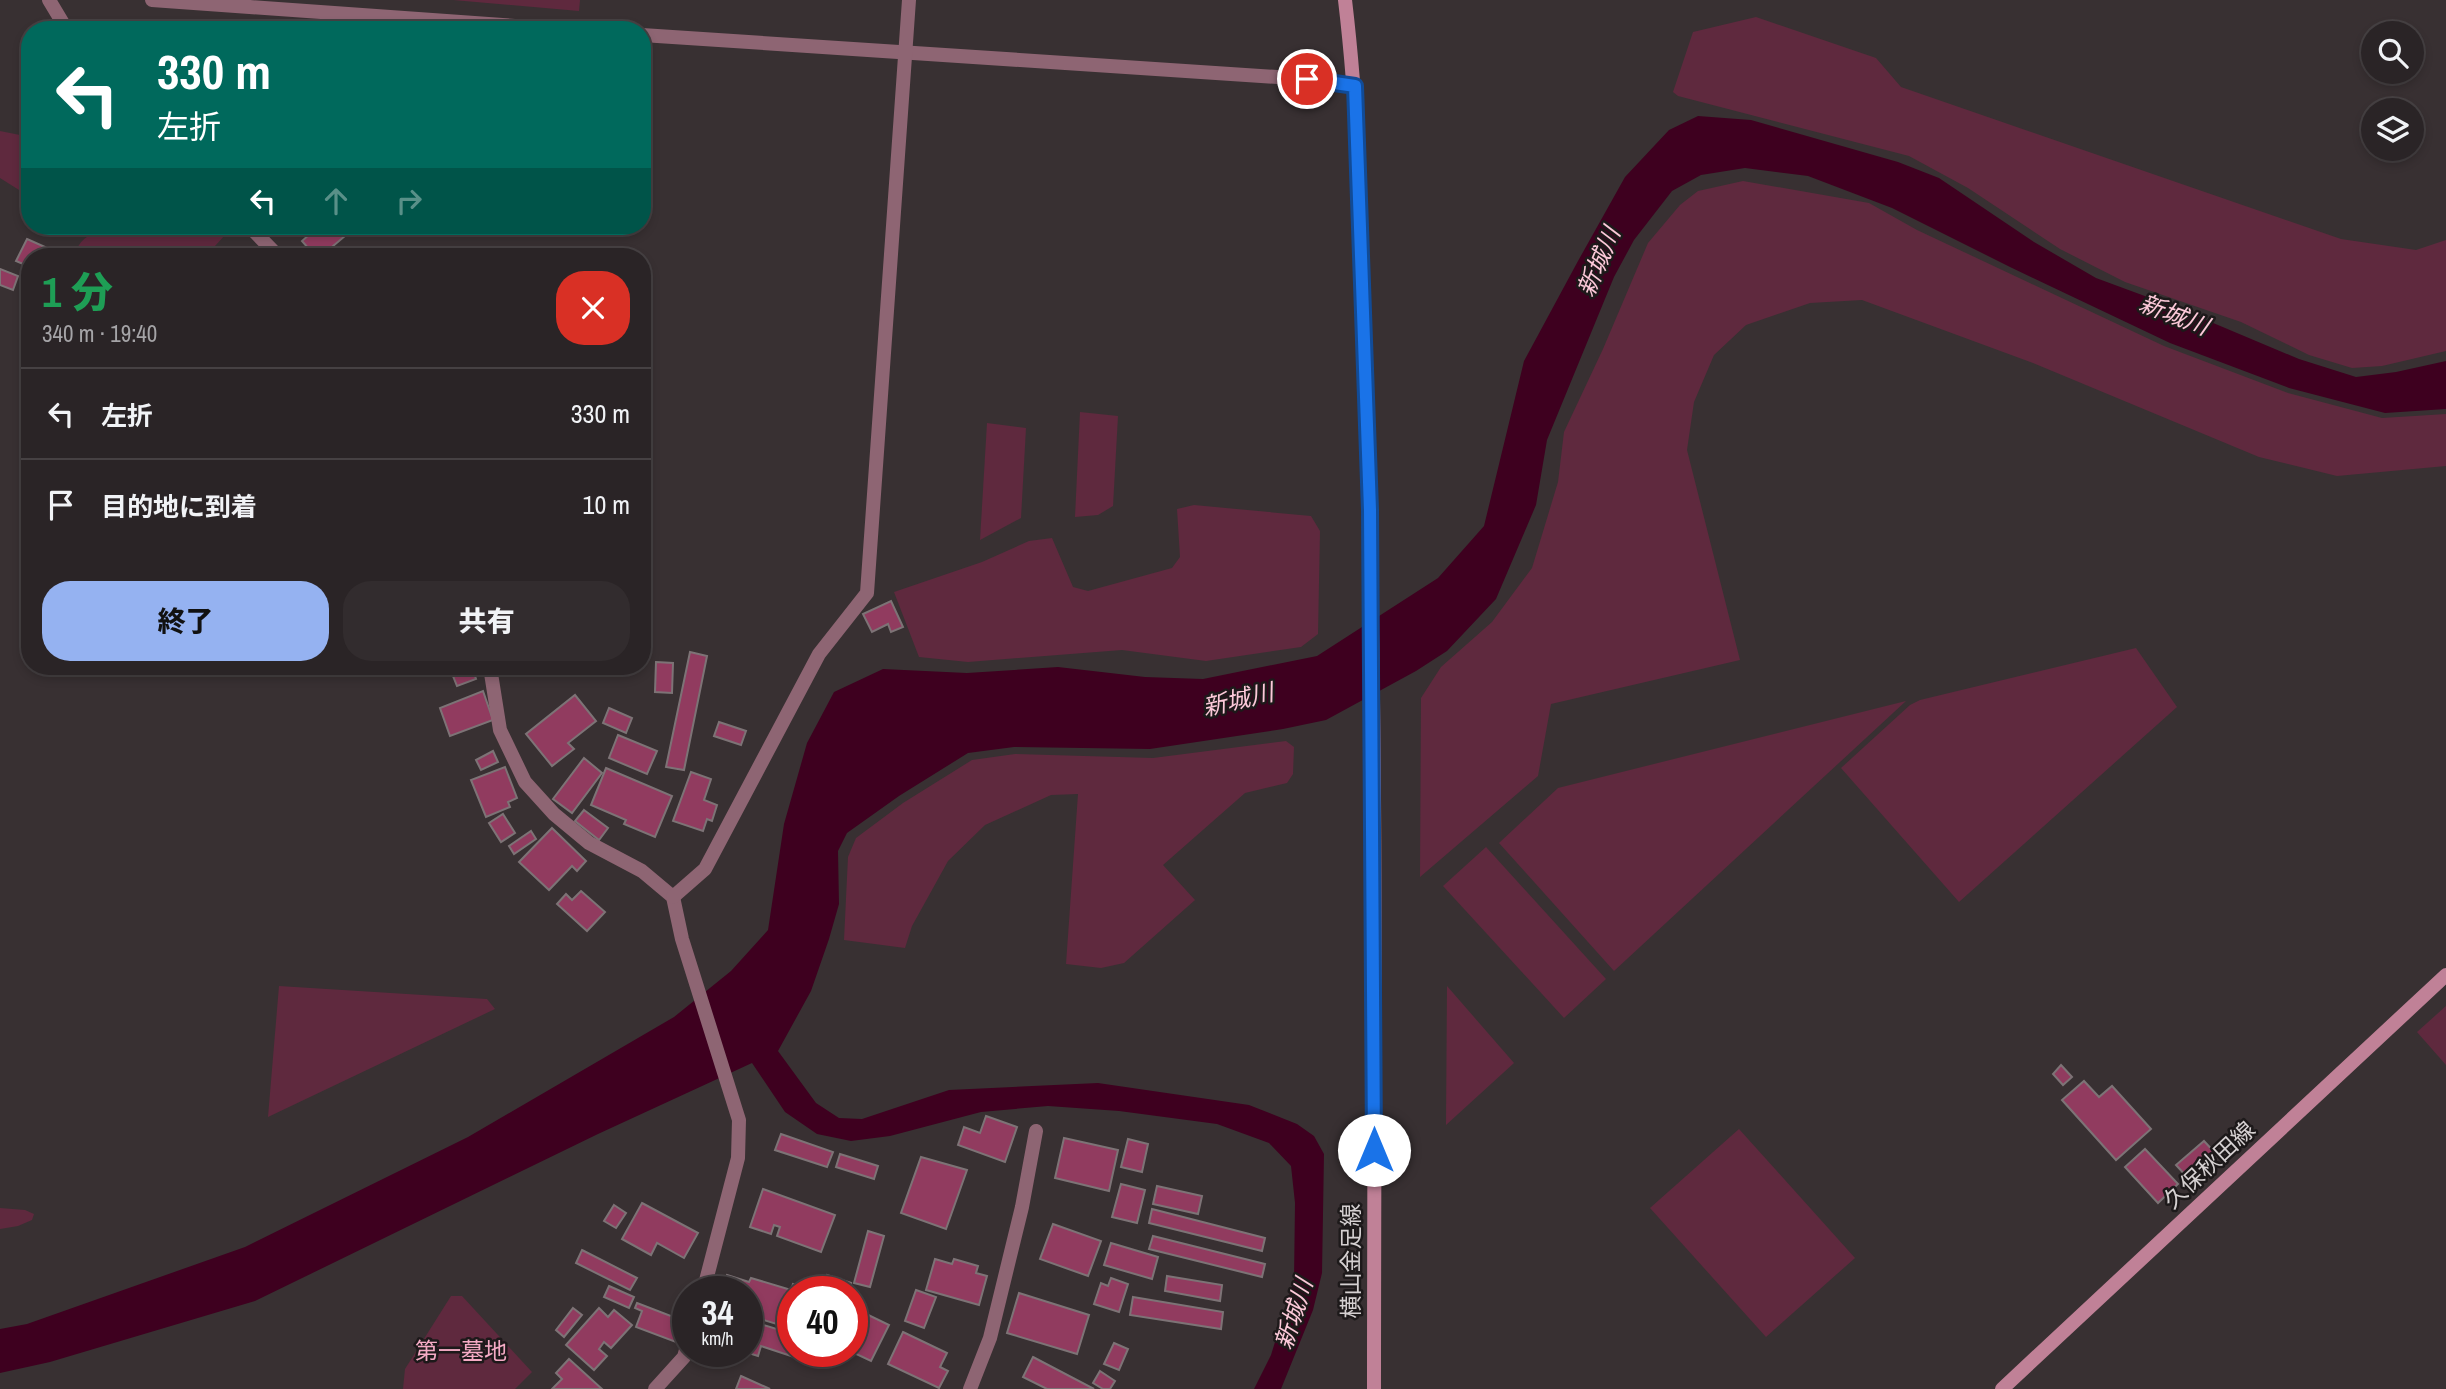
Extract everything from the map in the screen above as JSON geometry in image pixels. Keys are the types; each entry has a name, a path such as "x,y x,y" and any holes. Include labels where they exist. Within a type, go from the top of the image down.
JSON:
{"street":[{"path":"49,0 61,21"},
{"path":"152,0 446,21"},
{"path":"673,897 705,869 819,654 867,593 909,0"},
{"name":"横山金足線","path":"1345,0 1355,86 1370,510 1374,1389"},
{"path":"651,35 1293,78 1355,86"},
{"path":"258,235 270,248"},
{"path":"491,675 500,730 525,782 554,814 589,843 642,871 673,897 682,940 739,1120 738,1158 707,1276"},
{"name":"久保秋田線","path":"2002,1389 2446,975"},
{"path":"970,1389 990,1338 1022,1208 1036,1131"},
{"path":"655,1389 675,1367"}],"green space":[{"path":"453,0 580,0 579,11"},
{"path":"1756,17 1876,58 1901,87 2341,239 2416,250 2446,240 2446,351 2382,366 2352,368 2309,355 2241,322 2125,282 2060,249 1968,188 1909,156 1678,96 1673,92 1693,32"},
{"path":"0,131 21,135 21,191 0,178"},
{"path":"1743,181 1869,203 1917,230 2164,346 2288,393 2382,418 2446,414 2446,466 2337,476 2259,457 2033,363 1862,300 1810,303 1746,325 1714,355 1694,402 1687,450 1740,660 1551,704 1538,776 1420,877 1421,698 1441,667 1492,622 1532,568 1558,482 1564,432 1648,243 1680,205 1698,191"},
{"path":"90,235 225,235 213,248 78,248"},
{"path":"1080,412 1118,416 1113,506 1098,515 1075,517"},
{"path":"987,423 1026,428 1021,518 980,540"},
{"path":"1194,505 1311,516 1320,531 1318,634 1301,647 1206,661 1122,650 968,662 919,657 894,592 982,562 1029,541 1052,538 1073,587 1088,591 1172,568 1180,557 1177,509"},
{"path":"2136,648 2177,707 1959,902 1841,768 1910,705 1920,700"},
{"path":"1906,701 1614,971 1499,843 1558,788"},
{"path":"1286,741 1294,747 1293,774 1287,783 1245,793 1163,865 1195,900 1124,963 1101,968 1066,964 1078,794 1051,795 985,825 948,861 912,926 905,948 844,940 848,857 856,838 903,803 972,760 1015,754 1153,758"},
{"path":"1486,847 1606,979 1564,1018 1443,886"},
{"path":"279,986 487,999 495,1009 268,1117"},
{"path":"1447,986 1514,1063 1446,1125"},
{"path":"2446,1006 2446,1065 2417,1032"},
{"path":"1739,1129 1855,1258 1766,1337 1650,1208"},
{"path":"0,1208 25,1210 34,1214 32,1220 0,1229"},
{"name":"第一墓地","path":"451,1296 462,1296 532,1372 515,1389 403,1389 405,1369"}],"water":[{"name":"新城川","path":"1698,116 1751,120 1898,162 1939,178 2034,242 2096,278 2180,309 2299,359 2356,377 2446,361 2446,409 2385,413 2289,388 2170,343 1892,208 1808,176 1745,168 1701,175 1672,191 1634,240 1614,277 1547,440 1536,505 1496,599 1447,651 1326,720 1150,749 1014,747 968,753 899,796 847,833 838,851 839,904 829,939 811,991 778,1051 816,1103 839,1118 862,1119 949,1090 1098,1083 1249,1105 1297,1124 1314,1136 1324,1154 1322,1273 1313,1310 1281,1389 1254,1389 1271,1355 1294,1280 1295,1203 1291,1166 1269,1143 1217,1124 1119,1111 1048,1106 981,1112 890,1136 851,1141 817,1134 785,1112 752,1063 598,1134 255,1301 50,1362 0,1373 0,1329 27,1324 245,1247 468,1137 674,1017 731,971 768,930 784,824 807,743 834,692 883,669 967,673 1058,667 1145,677 1203,679 1317,656 1438,578 1484,526 1524,361 1625,177 1669,130"}],"building":[{"path":"309,235 345,236 331,248 308,248 302,241"},
{"path":"27,239 47,248 22,248"},
{"path":"0,269 18,276 13,290 0,285"},
{"path":"891,601 903,627 891,632 888,624 872,632 863,614"},
{"path":"690,652 707,656 684,770 666,767"},
{"path":"656,662 673,663 672,693 655,692"},
{"path":"453,675 475,675 476,679 457,686"},
{"path":"483,691 493,720 450,736 440,708"},
{"path":"575,695 596,721 568,743 574,749 552,766 526,734"},
{"path":"609,708 632,718 626,733 603,723"},
{"path":"719,722 746,731 741,745 714,736"},
{"path":"618,735 657,751 647,774 609,758"},
{"path":"493,751 498,762 481,770 476,760"},
{"path":"584,758 602,773 572,813 553,799"},
{"path":"505,767 517,798 508,802 510,807 486,817 471,780"},
{"path":"606,768 672,796 655,837 624,824 626,820 591,805"},
{"path":"691,772 711,779 704,800 717,805 712,821 707,819 703,831 673,821"},
{"path":"584,810 608,828 599,840 575,821"},
{"path":"503,814 515,833 501,842 489,823"},
{"path":"552,828 586,861 577,871 572,866 549,890 519,862"},
{"path":"531,831 536,839 514,854 509,846"},
{"path":"581,891 605,912 587,931 557,904 566,894 572,900"},
{"path":"2061,1065 2072,1077 2063,1085 2053,1074"},
{"path":"2084,1081 2099,1097 2112,1086 2151,1129 2116,1160 2062,1100"},
{"path":"986,1116 1017,1127 1005,1162 958,1145 964,1127 980,1133"},
{"path":"781,1134 833,1152 827,1167 775,1150"},
{"path":"1064,1138 1118,1150 1109,1191 1055,1178"},
{"path":"1128,1139 1148,1144 1142,1172 1121,1167"},
{"path":"2204,1141 2217,1155 2189,1179 2176,1165"},
{"path":"2145,1149 2178,1184 2158,1203 2125,1167"},
{"path":"840,1154 878,1166 874,1179 836,1167"},
{"path":"921,1157 967,1170 946,1229 901,1213"},
{"path":"1121,1184 1145,1190 1137,1223 1112,1217"},
{"path":"1157,1186 1202,1196 1198,1214 1153,1204"},
{"path":"763,1189 835,1215 821,1252 777,1236 780,1227 774,1225 771,1234 750,1227"},
{"path":"642,1203 698,1233 684,1258 657,1243 651,1255 622,1239"},
{"path":"614,1205 626,1213 616,1228 604,1221"},
{"path":"1152,1209 1265,1238 1262,1251 1149,1223"},
{"path":"1053,1224 1101,1241 1088,1276 1040,1259"},
{"path":"868,1231 884,1236 870,1287 868,1276 856,1276"},
{"path":"1153,1236 1265,1264 1262,1277 1149,1249"},
{"path":"1111,1243 1158,1257 1152,1279 1104,1265"},
{"path":"582,1250 637,1278 630,1290 576,1263"},
{"path":"935,1259 952,1264 954,1259 978,1266 976,1273 987,1276 979,1305 926,1290"},
{"path":"1167,1276 1222,1285 1220,1301 1165,1291"},
{"path":"1111,1278 1128,1284 1119,1312 1094,1304 1101,1283 1108,1286"},
{"path":"763,1282 777,1286 777,1324 763,1320"},
{"path":"609,1286 634,1297 629,1308 604,1297"},
{"path":"916,1290 936,1297 924,1328 905,1321"},
{"path":"1019,1293 1089,1315 1077,1354 1007,1333"},
{"path":"1133,1297 1223,1312 1221,1329 1130,1315"},
{"path":"637,1303 672,1316 672,1340 636,1327 642,1311 635,1308"},
{"path":"573,1308 582,1315 564,1337 556,1330"},
{"path":"599,1308 608,1317 614,1310 632,1325 611,1348 604,1342 599,1349 607,1356 594,1370 566,1345"},
{"path":"868,1315 889,1325 871,1361 868,1360"},
{"path":"763,1325 777,1329 777,1351 763,1347"},
{"path":"903,1332 947,1353 940,1367 948,1371 939,1388 888,1364"},
{"path":"1114,1343 1128,1349 1119,1370 1104,1364"},
{"path":"1033,1357 1094,1389 1047,1389 1023,1377"},
{"path":"569,1359 602,1389 552,1389 562,1379 556,1373"},
{"path":"1100,1371 1115,1381 1110,1389 1103,1389 1093,1383"},
{"path":"741,1376 770,1389 736,1389"}],"route":[{"path":"1307,79 1355,86 1370,510 1374,1150"}]}
